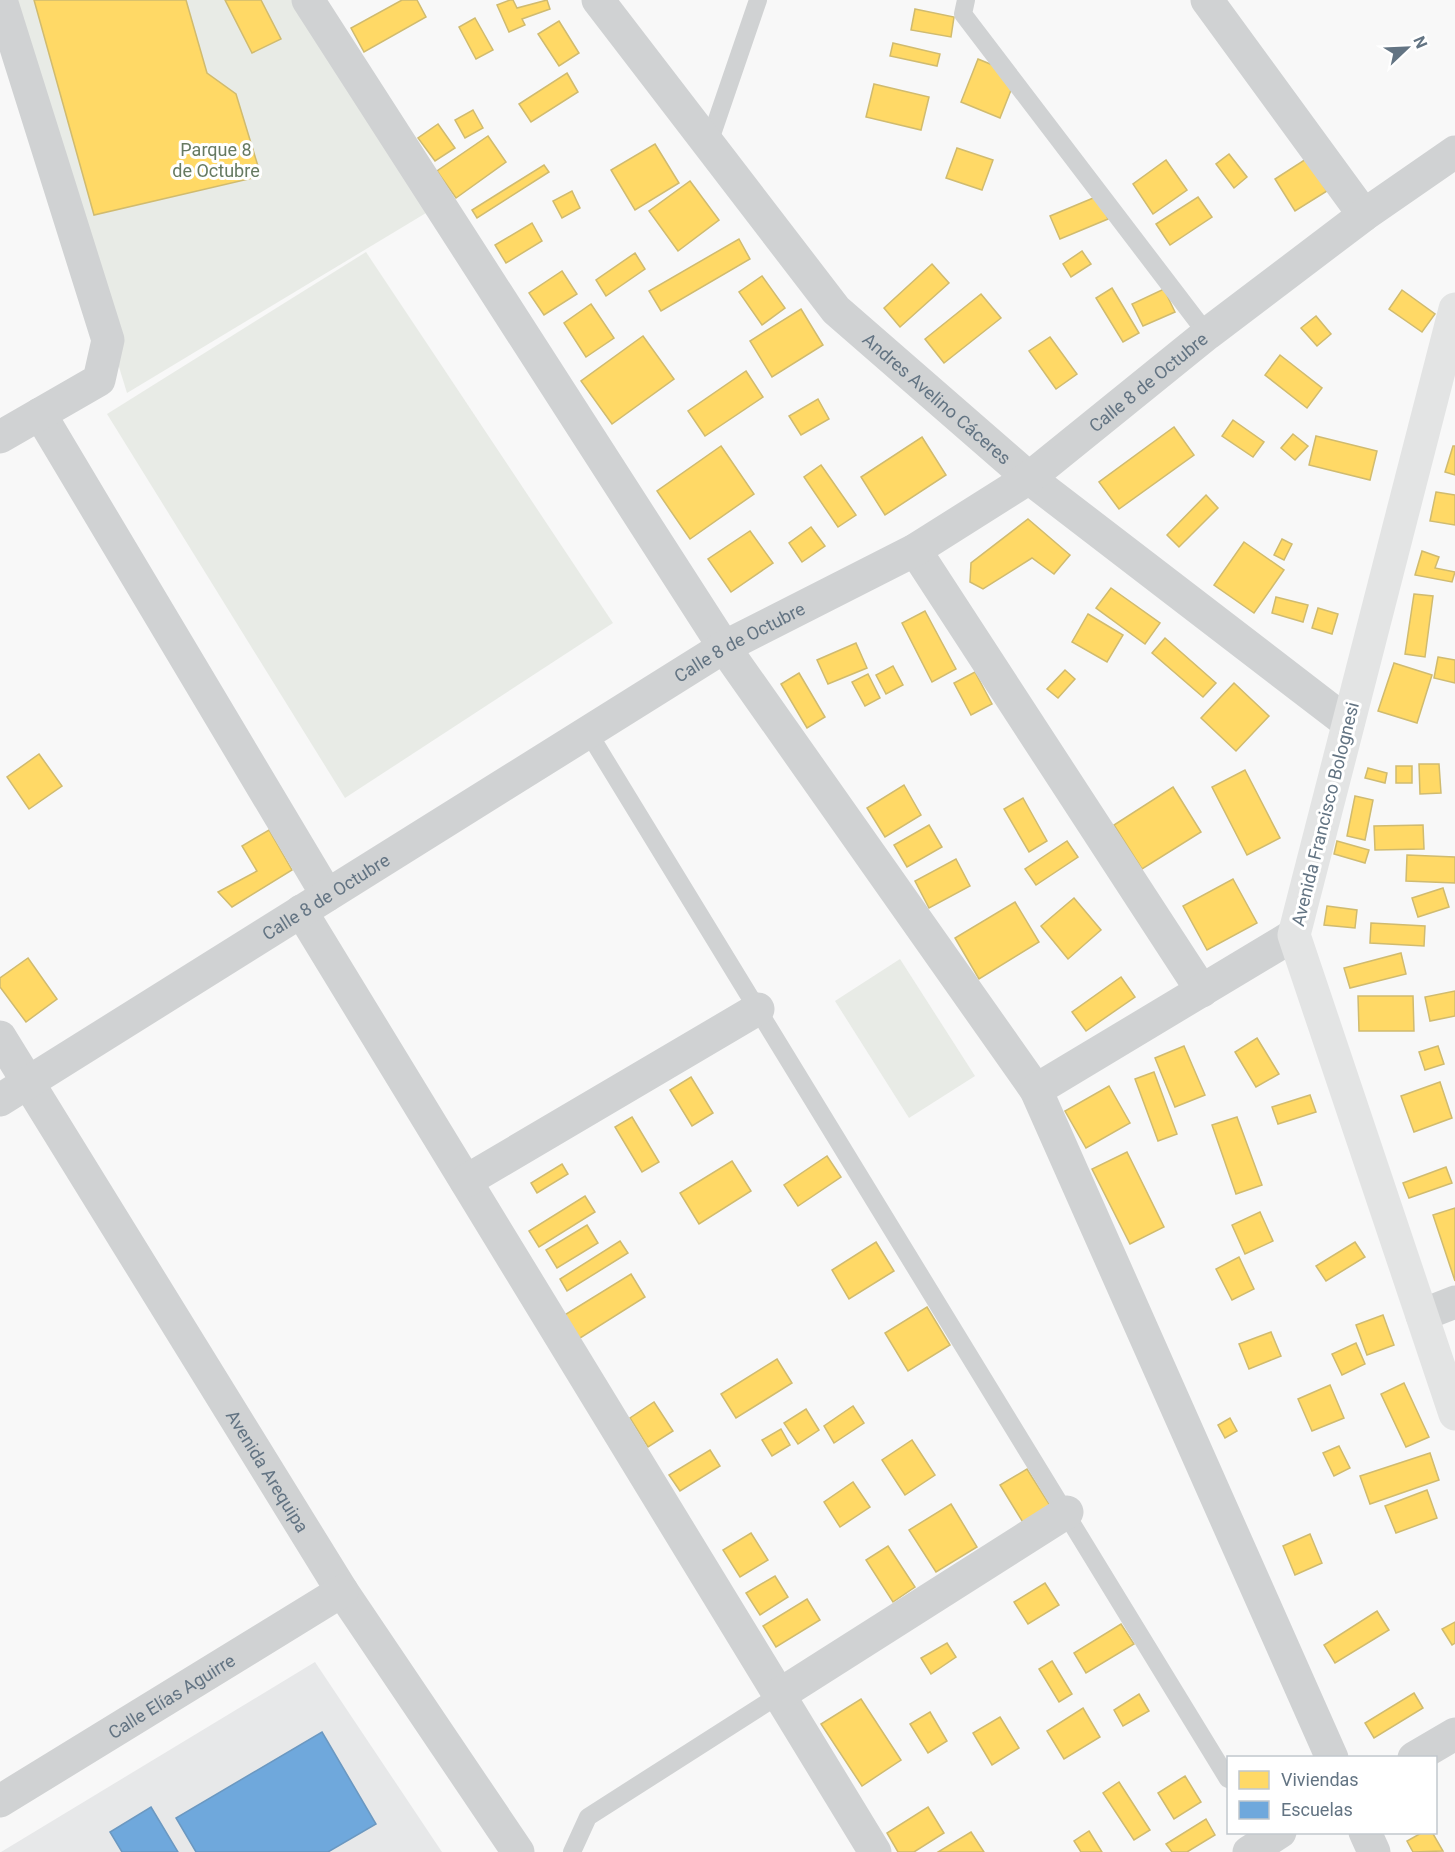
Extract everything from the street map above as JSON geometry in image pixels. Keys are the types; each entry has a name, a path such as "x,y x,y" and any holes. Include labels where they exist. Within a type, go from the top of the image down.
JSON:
{"street":[{"path":"0,437 99,380 108,340 2,0"},
{"path":"308,0 724,647 1036,1090 1331,1756"},
{"name":"Andres Avelino Cáceres","path":"598,0 836,310 1029,478 1348,723"},
{"path":"1207,0 1364,215"},
{"name":"Calle 8 de Octubre","path":"0,1100 724,647 915,550 1029,478 1207,334 1364,215 1455,152"},
{"name":"Avenida Francisco Bolognesi","path":"1455,309 1294,935 1455,1414"},
{"path":"40,414 314,903 466,1181 874,1852"},
{"path":"915,550 1202,991"},
{"path":"1036,1090 1294,935"},
{"path":"466,1181 758,1009"},
{"name":"Avenida Arequipa","path":"0,1037 342,1592 518,1852"},
{"path":"1422,1315 1455,1302"},
{"path":"779,1695 1067,1512"},
{"name":"Calle Elías Aguirre","path":"0,1801 342,1592"},
{"path":"1417,1756 1455,1734"},
{"path":"1365,1834 1374,1852"}],"lane":[{"path":"709,143 758,0"},
{"path":"966,0 963,14 1207,334"},
{"path":"588,732 1067,1512 1227,1777"},
{"path":"572,1852 588,1817 779,1695"}],"shaded area":[{"path":"315,1662 442,1852 1,1852"}],"green space":[{"name":"Parque 8 de Octubre","path":"6,0 297,0 431,210 127,393"},
{"path":"366,252 613,623 345,798 107,414"},
{"path":"900,959 975,1076 909,1118 835,1001"}],"building: Viviendas":[{"path":"34,0 186,0 207,73 236,94 261,176 94,215"},
{"path":"225,0 261,0 281,39 252,53"},
{"path":"402,0 417,0 426,17 364,52 351,28"},
{"path":"513,0 517,8 547,0 550,9 522,19 525,25 509,32 497,5"},
{"path":"915,9 954,17 951,37 911,30"},
{"path":"475,18 493,50 476,59 459,27"},
{"path":"559,21 579,53 559,66 538,34"},
{"path":"893,43 940,54 937,66 890,56"},
{"path":"978,59 1017,75 1000,118 961,102"},
{"path":"567,73 578,92 531,122 519,104"},
{"path":"874,84 929,97 921,130 866,117"},
{"path":"473,110 483,128 465,138 455,120"},
{"path":"438,124 455,148 435,161 418,138"},
{"path":"488,136 506,162 456,198 437,171"},
{"path":"655,144 679,183 635,210 611,170"},
{"path":"957,148 993,160 982,190 946,178"},
{"path":"1229,154 1247,177 1234,188 1216,164"},
{"path":"1306,159 1327,191 1295,211 1275,179"},
{"path":"1166,160 1187,190 1153,214 1133,184"},
{"path":"544,165 549,172 477,218 472,210"},
{"path":"690,181 719,220 678,251 649,211"},
{"path":"572,191 580,208 562,218 553,201"},
{"path":"1098,196 1108,219 1060,239 1050,216"},
{"path":"1198,197 1212,217 1170,245 1156,224"},
{"path":"532,223 542,241 506,263 495,245"},
{"path":"739,239 750,259 661,311 649,291"},
{"path":"1082,251 1091,264 1071,277 1063,264"},
{"path":"635,253 645,269 606,296 596,280"},
{"path":"932,264 949,283 900,327 884,308"},
{"path":"562,271 577,294 544,315 529,293"},
{"path":"762,276 785,308 762,325 739,292"},
{"path":"1112,288 1139,333 1123,342 1096,298"},
{"path":"1164,289 1175,312 1143,326 1132,304"},
{"path":"1402,290 1435,314 1422,332 1389,309"},
{"path":"981,294 1001,318 944,363 925,339"},
{"path":"591,304 614,338 586,357 564,323"},
{"path":"801,309 823,345 772,377 750,341"},
{"path":"1316,316 1331,334 1317,346 1301,328"},
{"path":"643,336 674,379 612,424 581,381"},
{"path":"1050,337 1077,374 1056,389 1029,351"},
{"path":"1280,355 1322,388 1307,408 1265,375"},
{"path":"746,371 763,397 705,436 688,411"},
{"path":"818,399 829,419 801,435 789,416"},
{"path":"1233,420 1264,442 1253,457 1222,436"},
{"path":"1174,427 1194,455 1119,509 1099,482"},
{"path":"1293,434 1308,446 1295,460 1281,448"},
{"path":"1316,436 1377,451 1370,480 1309,465"},
{"path":"922,437 946,475 885,515 861,477"},
{"path":"721,446 754,494 690,539 657,491"},
{"path":"1453,446 1455,446 1455,475 1445,472"},
{"path":"821,465 856,515 838,527 804,477"},
{"path":"1436,492 1455,495 1455,525 1430,521"},
{"path":"1206,495 1218,508 1179,547 1167,535"},
{"path":"1028,519 1070,555 1054,574 1032,558 983,589 970,582 971,563"},
{"path":"811,527 825,546 802,562 789,543"},
{"path":"750,531 773,563 731,592 708,559"},
{"path":"1282,539 1292,544 1284,560 1274,555"},
{"path":"1244,542 1284,570 1254,613 1214,585"},
{"path":"1422,551 1439,557 1435,568 1455,572 1452,582 1415,575"},
{"path":"1111,588 1160,623 1145,644 1096,608"},
{"path":"1414,594 1433,596 1425,657 1405,654"},
{"path":"1276,597 1308,605 1303,622 1272,613"},
{"path":"1318,608 1338,614 1332,634 1312,628"},
{"path":"925,611 956,669 932,682 902,623"},
{"path":"1088,614 1123,635 1107,662 1072,642"},
{"path":"1165,638 1216,683 1203,697 1152,653"},
{"path":"856,643 867,668 828,684 817,660"},
{"path":"1438,657 1455,660 1455,683 1434,678"},
{"path":"1394,663 1432,675 1417,723 1378,711"},
{"path":"893,666 903,685 886,694 876,675"},
{"path":"1065,670 1075,679 1058,698 1047,689"},
{"path":"975,672 992,704 971,715 954,683"},
{"path":"799,673 825,717 807,728 781,684"},
{"path":"868,674 880,698 865,706 852,682"},
{"path":"1234,683 1269,716 1236,751 1201,718"},
{"path":"39,754 62,786 29,809 7,777"},
{"path":"1419,764 1439,764 1441,793 1420,794"},
{"path":"1396,766 1412,766 1412,783 1396,783"},
{"path":"1368,768 1387,773 1385,783 1365,778"},
{"path":"1245,770 1280,838 1247,855 1212,787"},
{"path":"904,785 921,815 885,837 867,808"},
{"path":"1173,787 1201,832 1142,869 1114,825"},
{"path":"1355,796 1373,800 1365,840 1347,836"},
{"path":"1023,798 1047,841 1029,852 1004,809"},
{"path":"929,825 942,847 907,867 894,845"},
{"path":"1423,825 1424,849 1375,850 1374,826"},
{"path":"269,830 292,870 232,907 218,892 257,871 242,846"},
{"path":"1067,841 1078,857 1036,885 1025,869"},
{"path":"1337,841 1369,850 1365,863 1334,854"},
{"path":"1407,855 1455,857 1455,883 1406,881"},
{"path":"956,859 970,886 929,908 915,881"},
{"path":"1233,879 1257,923 1207,950 1183,906"},
{"path":"1443,888 1449,907 1418,917 1412,898"},
{"path":"1074,898 1101,930 1068,959 1041,926"},
{"path":"1015,902 1039,942 979,979 955,938"},
{"path":"1327,906 1357,910 1355,928 1324,925"},
{"path":"1371,923 1425,926 1424,946 1370,943"},
{"path":"1401,953 1406,974 1350,988 1344,968"},
{"path":"28,958 57,999 26,1022 0,987 0,978"},
{"path":"1121,977 1135,997 1086,1031 1072,1012"},
{"path":"1455,991 1455,1016 1430,1021 1425,997"},
{"path":"1358,996 1413,996 1414,1031 1359,1031"},
{"path":"1257,1038 1279,1074 1256,1087 1235,1052"},
{"path":"1184,1046 1205,1095 1175,1107 1155,1058"},
{"path":"1438,1046 1444,1064 1425,1070 1419,1052"},
{"path":"1154,1072 1177,1134 1158,1141 1135,1079"},
{"path":"691,1077 713,1113 692,1126 670,1090"},
{"path":"1440,1082 1452,1118 1414,1132 1401,1096"},
{"path":"1109,1086 1130,1123 1086,1148 1065,1111"},
{"path":"1310,1095 1316,1112 1278,1124 1272,1107"},
{"path":"632,1117 659,1162 642,1172 615,1127"},
{"path":"1237,1117 1262,1185 1236,1194 1212,1125"},
{"path":"1127,1152 1164,1227 1130,1244 1092,1169"},
{"path":"827,1156 841,1177 798,1206 784,1185"},
{"path":"732,1161 751,1191 699,1224 680,1193"},
{"path":"562,1164 568,1174 537,1193 531,1183"},
{"path":"1446,1167 1452,1183 1409,1198 1403,1183"},
{"path":"585,1196 595,1212 539,1247 529,1231"},
{"path":"1455,1208 1455,1281 1433,1215"},
{"path":"1260,1212 1273,1241 1245,1254 1232,1225"},
{"path":"587,1225 598,1243 557,1268 546,1250"},
{"path":"620,1241 628,1253 567,1291 560,1279"},
{"path":"876,1242 894,1271 849,1299 832,1270"},
{"path":"1355,1242 1365,1257 1326,1281 1316,1266"},
{"path":"1239,1257 1254,1289 1232,1300 1216,1269"},
{"path":"631,1274 645,1297 577,1340 563,1316"},
{"path":"927,1307 950,1345 908,1371 885,1333"},
{"path":"1383,1315 1394,1345 1367,1355 1356,1325"},
{"path":"1271,1332 1281,1356 1249,1369 1239,1344"},
{"path":"1356,1343 1365,1364 1342,1375 1332,1354"},
{"path":"777,1359 792,1383 736,1418 721,1394"},
{"path":"1404,1383 1429,1437 1406,1447 1381,1394"},
{"path":"1330,1385 1344,1418 1312,1431 1298,1399"},
{"path":"654,1402 673,1431 648,1447 630,1418"},
{"path":"853,1406 864,1423 834,1443 824,1426"},
{"path":"806,1409 819,1430 798,1444 784,1423"},
{"path":"1230,1418 1237,1431 1225,1438 1218,1425"},
{"path":"781,1429 790,1445 772,1456 762,1440"},
{"path":"912,1440 935,1475 905,1495 882,1460"},
{"path":"1339,1446 1350,1468 1334,1476 1323,1453"},
{"path":"710,1450 720,1466 680,1491 669,1475"},
{"path":"1430,1453 1439,1480 1370,1504 1360,1476"},
{"path":"1027,1469 1051,1507 1024,1524 1000,1485"},
{"path":"853,1482 870,1507 840,1527 824,1502"},
{"path":"1427,1490 1437,1518 1396,1533 1385,1506"},
{"path":"951,1504 977,1547 936,1572 909,1530"},
{"path":"751,1533 768,1560 740,1577 723,1550"},
{"path":"1310,1534 1322,1563 1295,1575 1283,1546"},
{"path":"888,1546 915,1587 893,1602 866,1560"},
{"path":"775,1576 788,1597 760,1615 746,1593"},
{"path":"1045,1583 1059,1605 1028,1624 1014,1602"},
{"path":"807,1599 820,1620 776,1647 763,1626"},
{"path":"1377,1611 1389,1630 1335,1663 1324,1645"},
{"path":"1455,1622 1455,1643 1452,1645 1442,1629"},
{"path":"1121,1624 1134,1644 1086,1673 1074,1653"},
{"path":"947,1643 956,1657 931,1674 921,1658"},
{"path":"1052,1661 1072,1694 1059,1702 1039,1669"},
{"path":"1414,1693 1423,1708 1374,1738 1365,1723"},
{"path":"1139,1694 1149,1711 1123,1726 1114,1710"},
{"path":"861,1699 901,1760 862,1786 821,1724"},
{"path":"1083,1708 1100,1737 1064,1759 1047,1731"},
{"path":"930,1712 947,1741 928,1753 910,1724"},
{"path":"1000,1717 1019,1748 992,1765 973,1733"},
{"path":"1185,1776 1201,1802 1174,1819 1158,1793"},
{"path":"1119,1782 1150,1830 1134,1840 1103,1793"},
{"path":"928,1807 944,1833 914,1852 898,1852 887,1833"},
{"path":"1206,1819 1215,1835 1187,1852 1172,1852 1166,1844"},
{"path":"1089,1831 1102,1852 1081,1852 1074,1841"},
{"path":"971,1832 984,1852 938,1852"},
{"path":"1419,1834 1433,1834 1443,1851 1413,1852 1407,1841"}],"building: Escuelas":[{"path":"322,1732 376,1824 328,1852 196,1852 176,1818"},
{"path":"151,1807 178,1852 122,1852 110,1832"}]}
